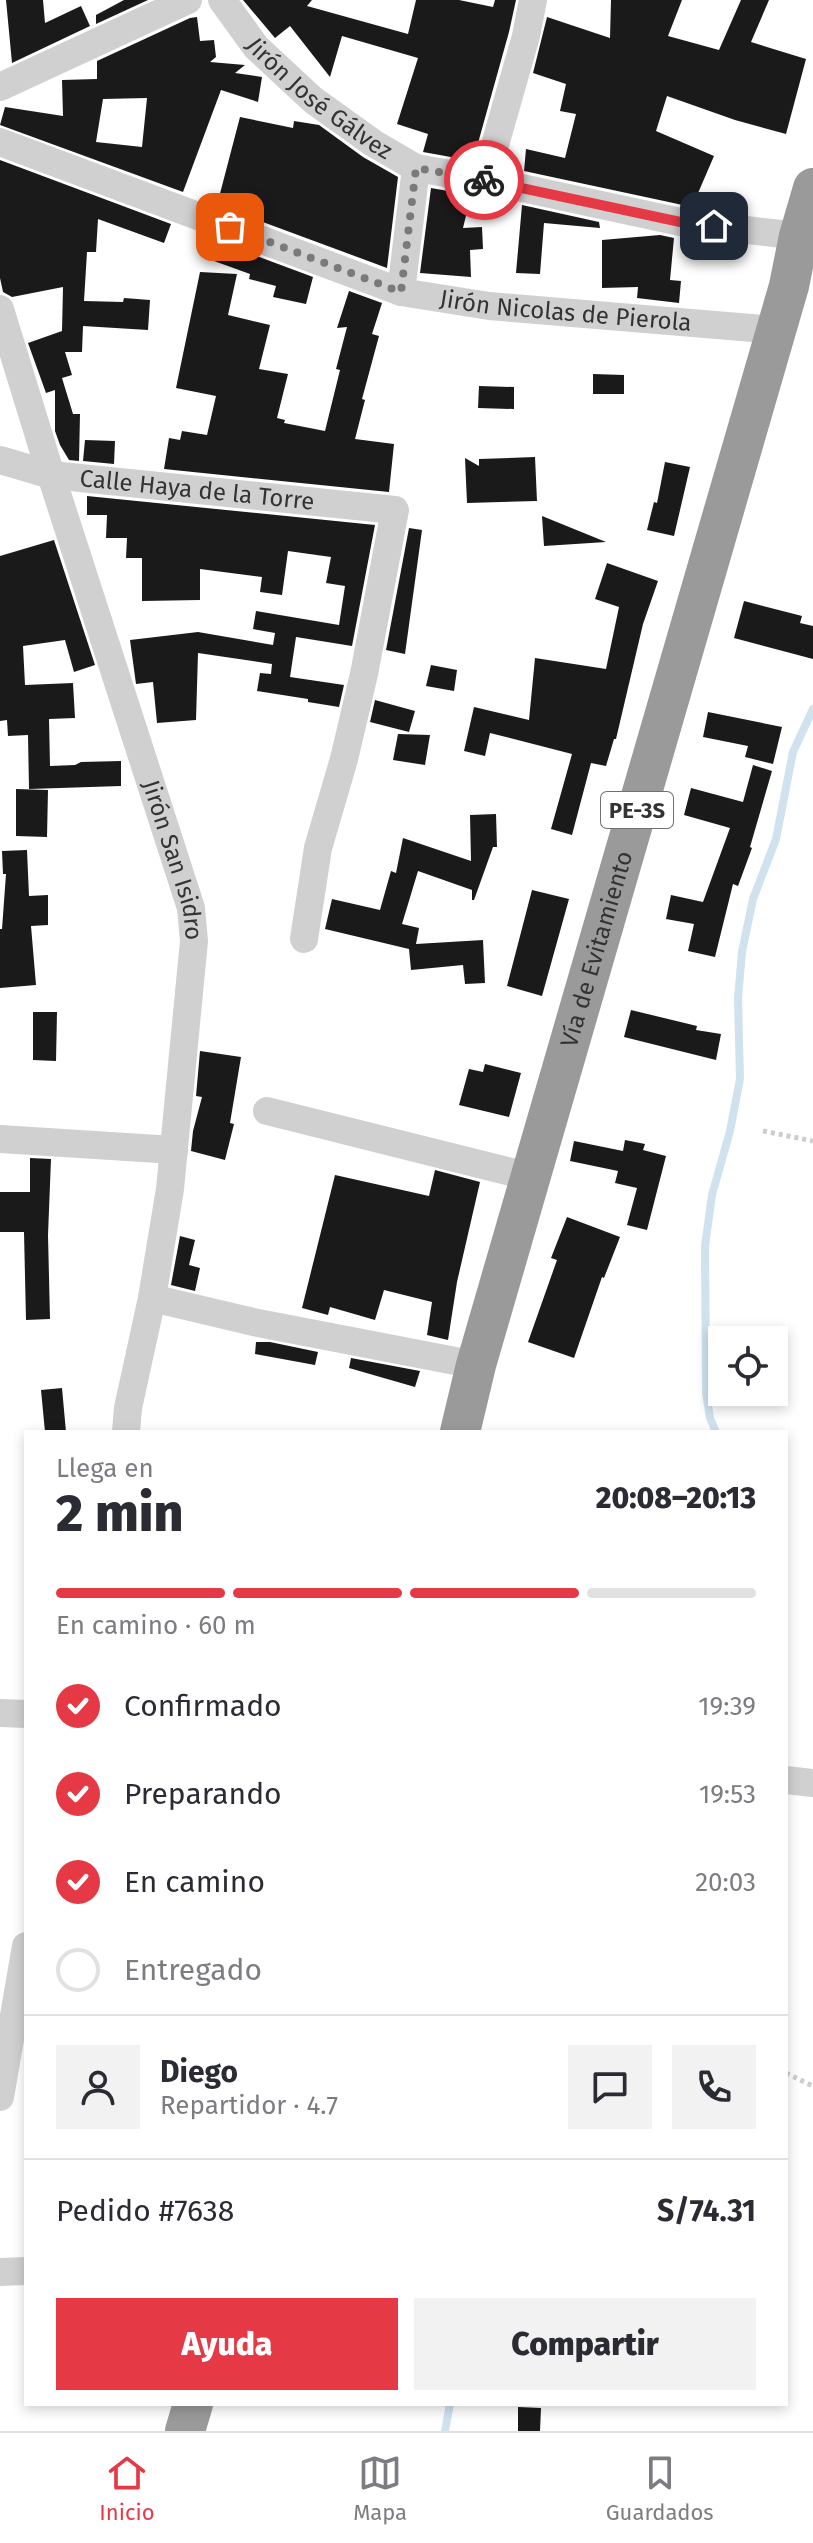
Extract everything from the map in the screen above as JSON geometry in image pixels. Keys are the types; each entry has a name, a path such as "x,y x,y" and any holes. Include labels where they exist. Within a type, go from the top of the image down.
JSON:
{"highway":[{"name":"Vía de Evitamiento","path":"460,1430 476,1365 776,330 801,287 799,236 813,188"},
{"path":"185,2431 192,2406"}],"street":[{"path":"0,87 188,0"},
{"name":"Jirón José Gálvez","path":"222,0 256,47 313,100 373,143 416,168 685,223 799,236"},
{"path":"485,180 526,36 533,0"},
{"name":"Jirón Nicolas de Pierola","path":"0,142 401,292 489,306 776,330"},
{"path":"401,292 416,168"},
{"name":"Jirón San Isidro","path":"0,309 191,908 194,941 170,1189 126,1430"},
{"name":"Calle Haya de la Torre","path":"0,460 51,475 395,510 361,688 318,848 304,939"},
{"path":"267,1111 531,1177"},
{"path":"0,1139 174,1150"},
{"path":"152,1298 253,1322 476,1365"},
{"path":"0,1713 24,1714"},
{"path":"788,1780 813,1783"},
{"path":"0,2097 24,1958"},
{"path":"0,2272 24,2271"}],"path":[{"path":"763,1131 813,1141"},
{"path":"788,2074 813,2086"}],"building":[{"path":"6,0 43,0 45,23 81,6 90,26 12,63"},
{"path":"124,0 148,0 96,24 96,15"},
{"path":"243,0 312,0 307,6 408,34 416,0 459,0 493,7 495,0 516,0 473,161 423,152 428,134 397,124 418,58 342,36 330,77 290,26 275,38"},
{"path":"611,0 682,0 668,36 719,50 741,0 769,0 751,42 806,59 786,134 667,96 656,131 714,156 692,207 524,171 526,149 565,158 576,114 560,111 566,84 533,73 547,17 610,38"},
{"path":"197,17 200,41 214,40 216,57 210,62 245,65 235,73 262,77 258,102 221,90 183,192 0,125 5,107 63,116 62,80 97,79 97,61","holes":["147,98 142,147 96,142 103,99"]},
{"path":"240,117 293,128 294,121 319,125 363,157 398,177 387,268 217,205"},
{"path":"0,160 171,224 164,243 98,219 96,252 87,252 84,301 150,300 148,330 83,326 82,352 65,352 72,375 62,378 73,414 80,414 79,461 69,460 60,445 55,431 55,390 46,393 28,343 62,331 63,287 12,297 3,292 0,278"},
{"path":"431,188 471,195 463,228 482,227 483,249 470,250 471,277 420,273"},
{"path":"522,205 599,222 600,228 544,223 540,274 516,273"},
{"path":"660,235 674,238 670,280 681,281 679,303 637,298 638,287 602,288 602,240"},
{"path":"208,238 313,277 306,304 273,297 276,286 249,279 250,274 203,257"},
{"path":"200,272 237,274 228,315 270,325 259,369 288,374 277,418 285,420 284,423 325,431 347,327 337,328 349,291 382,303 372,334 379,336 355,439 394,444 389,492 164,469 169,438 180,440 182,431 207,435 216,396 176,388"},
{"path":"593,374 624,375 624,394 593,394"},
{"path":"479,386 514,387 514,409 478,408"},
{"path":"85,440 115,441 114,464 83,461"},
{"path":"535,457 537,501 467,503 465,458 479,466 479,459"},
{"path":"665,462 690,467 674,536 647,530 654,502 657,503"},
{"path":"87,496 375,525 352,646 296,637 290,677 344,685 339,707 257,691 260,673 271,674 272,664 198,653 196,720 157,723 153,682 136,684 130,640 198,632 273,645 275,633 253,629 256,611 339,625 345,586 326,583 331,557 288,551 282,595 260,592 262,577 200,569 200,600 142,601 142,558 126,558 127,538 106,538 107,515 87,515"},
{"path":"542,516 606,542 544,546"},
{"path":"409,528 422,530 405,654 386,650"},
{"path":"54,540 95,665 74,672 65,640 23,646 25,685 73,683 75,718 49,719 50,766 121,761 121,786 29,789 28,735 8,736 7,720 0,721 0,556"},
{"path":"607,563 658,581 643,624 616,739 606,766 591,763 572,835 551,829 572,754 490,733 485,756 464,751 474,707 529,720 535,658 606,669 619,607 595,599"},
{"path":"744,601 802,616 800,623 813,626 813,659 734,638"},
{"path":"431,665 457,670 454,691 426,686"},
{"path":"375,700 415,711 409,732 370,722"},
{"path":"708,712 782,727 773,764 745,757 748,746 703,737"},
{"path":"398,734 430,735 425,765 393,760"},
{"path":"753,765 772,771 752,848 738,886 733,884 715,957 688,951 694,924 666,919 671,895 703,902 730,828 684,815 691,788 743,802"},
{"path":"16,789 48,790 47,837 16,836"},
{"path":"496,814 497,847 493,847 474,900 472,890 418,871 402,924 419,928 416,944 483,940 485,983 465,984 463,965 411,970 409,949 325,929 332,899 380,910 391,871 396,873 403,838 471,861 470,815"},
{"path":"27,850 29,896 48,895 48,925 31,926 36,985 0,988 0,929 6,874 3,874 2,851"},
{"path":"532,890 569,899 542,996 507,986"},
{"path":"631,1010 697,1026 696,1030 721,1034 716,1060 624,1037"},
{"path":"33,1012 57,1012 56,1061 33,1060"},
{"path":"200,1051 241,1057 230,1123 234,1124 225,1160 191,1151 202,1097 196,1096"},
{"path":"485,1064 521,1073 509,1117 459,1105 469,1069 483,1072"},
{"path":"625,1140 645,1144 643,1150 666,1156 647,1230 627,1225 637,1188 615,1183 618,1171 570,1161 574,1141 623,1151"},
{"path":"30,1158 51,1159 48,1235 50,1319 26,1320 24,1232 0,1232 0,1192 30,1192"},
{"path":"435,1170 480,1182 457,1282 448,1340 427,1335 432,1302 384,1290 375,1320 330,1307 328,1315 302,1308 335,1175 429,1196"},
{"path":"567,1217 620,1237 602,1277 574,1358 528,1342 557,1260 551,1258"},
{"path":"180,1236 195,1240 189,1265 200,1268 195,1291 171,1285"},
{"path":"256,1342 318,1352 315,1365 255,1354"},
{"path":"351,1358 420,1371 415,1387 349,1368"},
{"path":"62,1388 66,1430 45,1430 41,1390"},
{"path":"518,2407 541,2408 540,2431 518,2431"}],"waterway":[{"path":"715,1430 706,1393 705,1246 712,1195 730,1131 740,1079 738,998 742,952 753,899 776,839 793,752 813,709"},
{"path":"445,2431 450,2406"}],"way so far":[{"path":"230,227 401,292 416,168 484,180"}],"route":[{"path":"484,180 685,223 714,226"}]}
